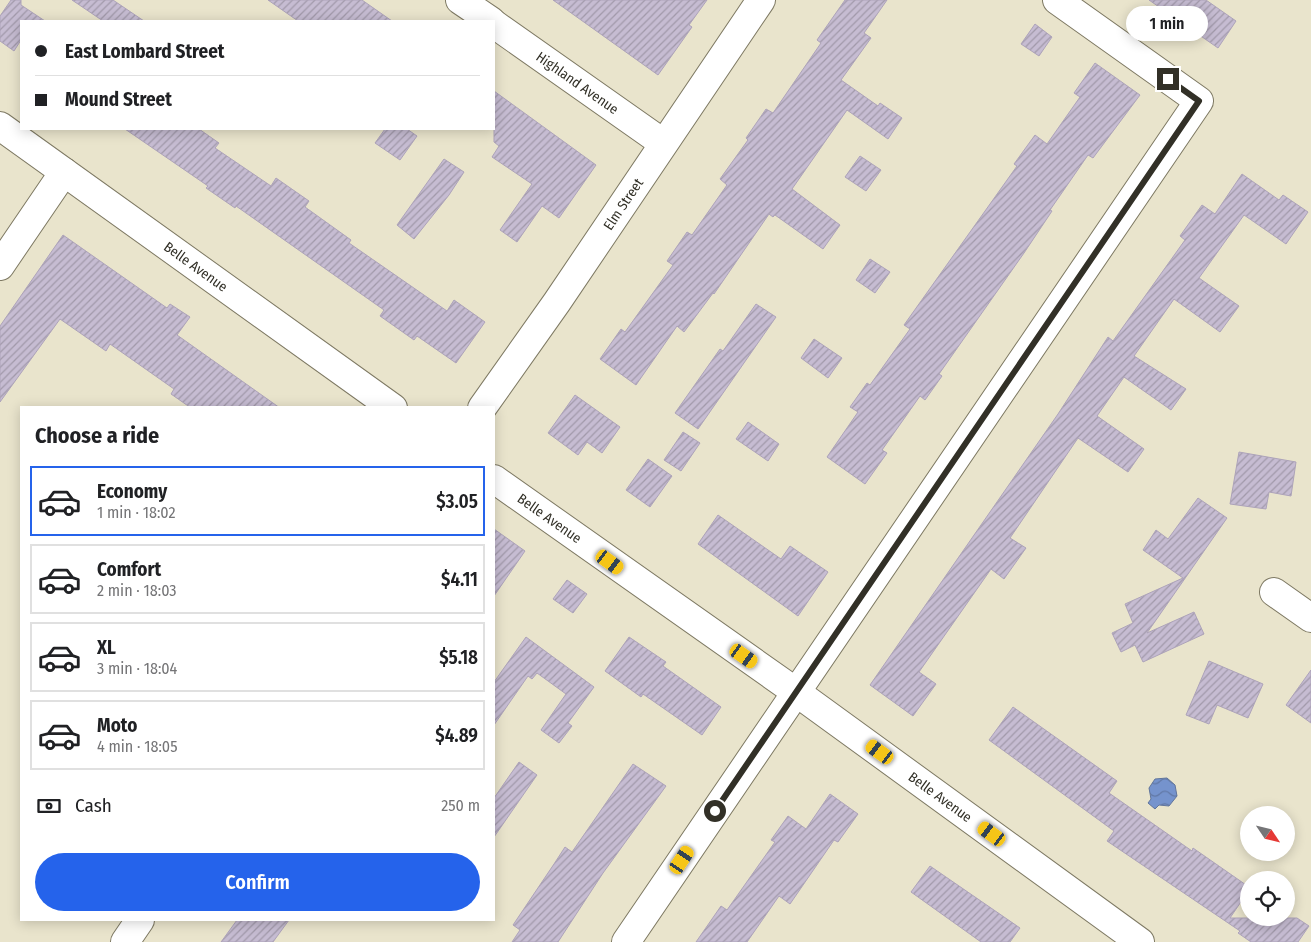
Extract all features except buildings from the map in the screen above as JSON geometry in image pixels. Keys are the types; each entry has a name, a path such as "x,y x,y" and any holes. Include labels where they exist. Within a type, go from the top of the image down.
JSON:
{"street":[{"path":"460,0 489,20"},
{"name":"Elm Street","path":"483,406 761,0"},
{"path":"626,942 1199,101 1057,0"},
{"name":"Highland Avenue","path":"495,25 663,143"},
{"name":"Belle Avenue","path":"0,126 390,406"},
{"path":"0,266 64,172"},
{"name":"Belle Avenue","path":"495,480 796,692 1140,942"},
{"path":"1274,592 1311,618"},
{"path":"125,942 139,921"}],"water":[{"path":"1167,778 1175,785 1177,796 1169,806 1159,805 1155,809 1148,803 1151,799 1149,788 1155,779"}],"route":[{"path":"715,811 1199,101 1168,79"}]}
